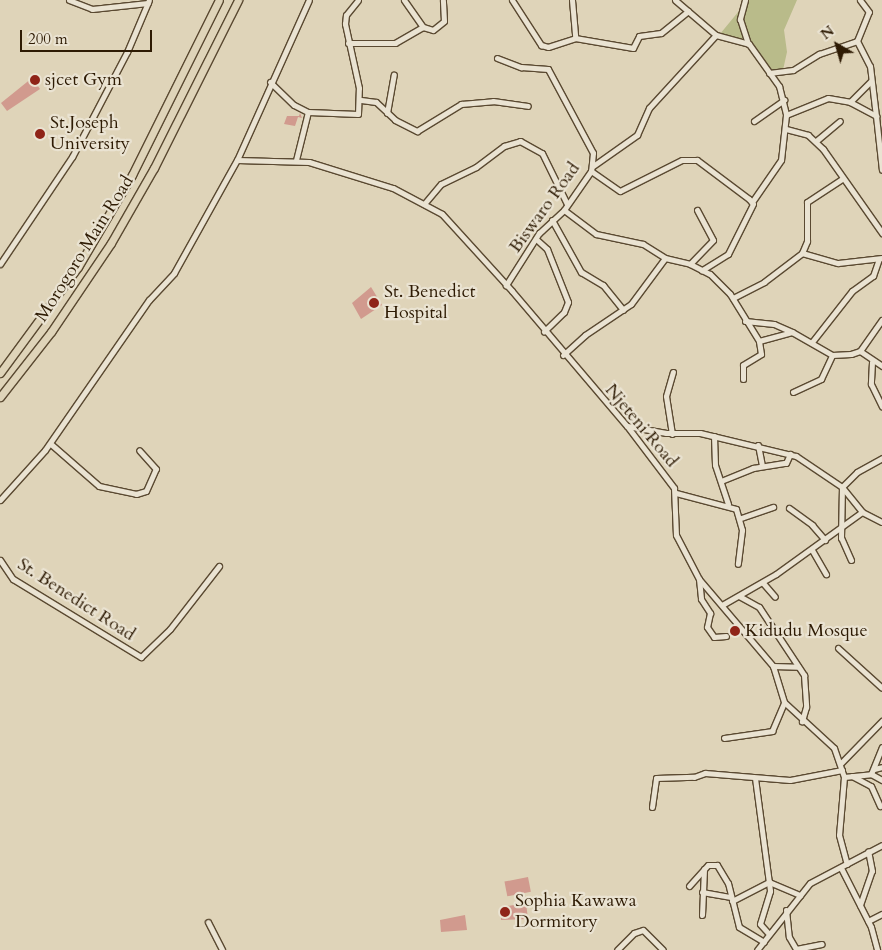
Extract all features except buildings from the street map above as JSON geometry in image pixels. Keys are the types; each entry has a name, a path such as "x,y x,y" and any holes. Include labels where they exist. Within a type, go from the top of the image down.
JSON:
{"highway":[{"name":"Morogoro Main Road","path":"0,372 72,274 132,175 219,0"},
{"name":"Morogoro Main Road","path":"0,396 51,332 111,243 154,168 237,1"}],"street":[{"path":"69,0 92,9 148,2"},
{"path":"0,500 45,450 144,307 174,273 237,160 270,82 309,0"},
{"path":"270,82 294,105 308,112 355,116 361,100 348,43 346,15 358,0"},
{"path":"404,0 423,27 433,30 444,21 443,0"},
{"path":"512,0 544,46 575,38 633,48 639,36 661,33 688,10"},
{"path":"572,0 575,38"},
{"path":"675,0 716,35 749,44"},
{"path":"702,270 724,259 752,202 781,160 786,128 784,100 769,73 749,44 740,18 745,0"},
{"path":"769,73 793,70 819,54 857,41 869,12 860,0"},
{"path":"0,264 72,157 148,2"},
{"path":"348,43 395,43 423,27"},
{"path":"716,35 649,108 636,135 592,168 620,191 682,160 697,160 752,202"},
{"path":"857,41 870,66 879,120 882,170"},
{"name":"Biswaro Road","path":"497,58 521,67 545,68 590,142 592,168 564,210 552,220 536,239 506,285"},
{"path":"387,113 394,75"},
{"path":"850,102 871,81"},
{"path":"786,115 820,99 850,102 879,120"},
{"path":"361,100 376,102 387,113 420,131 444,111 461,104 500,102 528,106"},
{"path":"754,121 784,100"},
{"path":"296,160 308,112"},
{"path":"816,141 840,121"},
{"path":"786,128 816,141 882,233"},
{"path":"424,204 441,184 476,167 504,146 520,141 542,153 567,204"},
{"name":"Njeteni Road","path":"237,160 267,163 296,160 357,174 424,204 452,224 506,285 563,355 627,426 676,493 676,535 699,579 773,666 784,702 802,721 834,748 841,763 844,777 839,835 847,864"},
{"path":"733,298 764,282 802,253 807,241 807,202 842,179"},
{"path":"564,210 596,234 643,244 665,258 690,264 702,270 733,298 745,321 759,340 762,354 743,365 742,379"},
{"path":"690,264 713,240 697,210"},
{"path":"552,220 580,272 604,285 623,310"},
{"path":"536,239 549,254 568,302 564,312 544,331"},
{"path":"802,253 838,263 880,258 873,276 852,291 812,342"},
{"path":"563,355 585,335 623,310 665,258"},
{"path":"745,321 774,324 812,342 832,355 860,351 882,320"},
{"path":"759,340 792,332"},
{"path":"860,351 872,362 882,366"},
{"path":"793,392 821,379 832,355"},
{"path":"872,362 871,384 882,408"},
{"path":"672,434 666,396 673,372"},
{"path":"627,426 672,434 714,436 790,454 842,487 862,512 881,521"},
{"path":"714,436 715,465 728,504"},
{"path":"758,445 762,466"},
{"path":"52,446 99,486 136,494 146,491 156,469 139,450"},
{"path":"721,481 762,466 786,463 790,454"},
{"path":"851,560 842,542 840,528 842,487 857,472 882,458"},
{"path":"676,493 728,504 736,509 740,518 738,564"},
{"path":"740,518 773,507"},
{"path":"789,508 812,525 825,540"},
{"path":"722,605 763,583 812,550 862,512"},
{"path":"812,550 826,574"},
{"name":"St. Benedict Road","path":"0,560 13,580 141,657 170,629 219,566"},
{"path":"699,579 701,599 710,612 707,628 714,637 726,636"},
{"path":"763,583 774,597"},
{"path":"740,596 759,607 804,677 806,712 802,721"},
{"path":"838,648 882,688"},
{"path":"773,666 798,667"},
{"path":"724,738 772,731 784,702"},
{"path":"841,763 882,721"},
{"path":"872,771 882,747"},
{"path":"844,777 882,767"},
{"path":"652,807 656,778 694,777 705,773 790,780 842,770"},
{"path":"872,771 882,780"},
{"path":"852,776 871,786 880,806"},
{"path":"755,778 760,842 769,882 769,896 760,924 769,934"},
{"path":"757,950 786,910 810,883 882,845"},
{"path":"860,905 871,876 868,851"},
{"path":"690,886 704,869 712,864 721,869 739,928 764,942"},
{"path":"841,868 868,922 876,950"},
{"path":"702,915 704,869"},
{"path":"702,892 731,899 769,882 800,895"},
{"path":"786,910 789,937 796,949 822,944"},
{"path":"868,922 882,914"},
{"path":"208,922 222,950"},
{"path":"617,950 634,934 643,930 662,950"}],"green space":[{"path":"748,0 797,0 784,30 787,52 783,70 770,72 748,41 720,34"}],"place":[{"name":"sjcet Gym","path":"35,80"},
{"name":"St.Joseph University","path":"40,134"},
{"name":"St. Benedict Hospital","path":"374,303"},
{"name":"Kidudu Mosque","path":"735,631"},
{"name":"Sophia Kawawa Dormitory","path":"505,912"}]}
